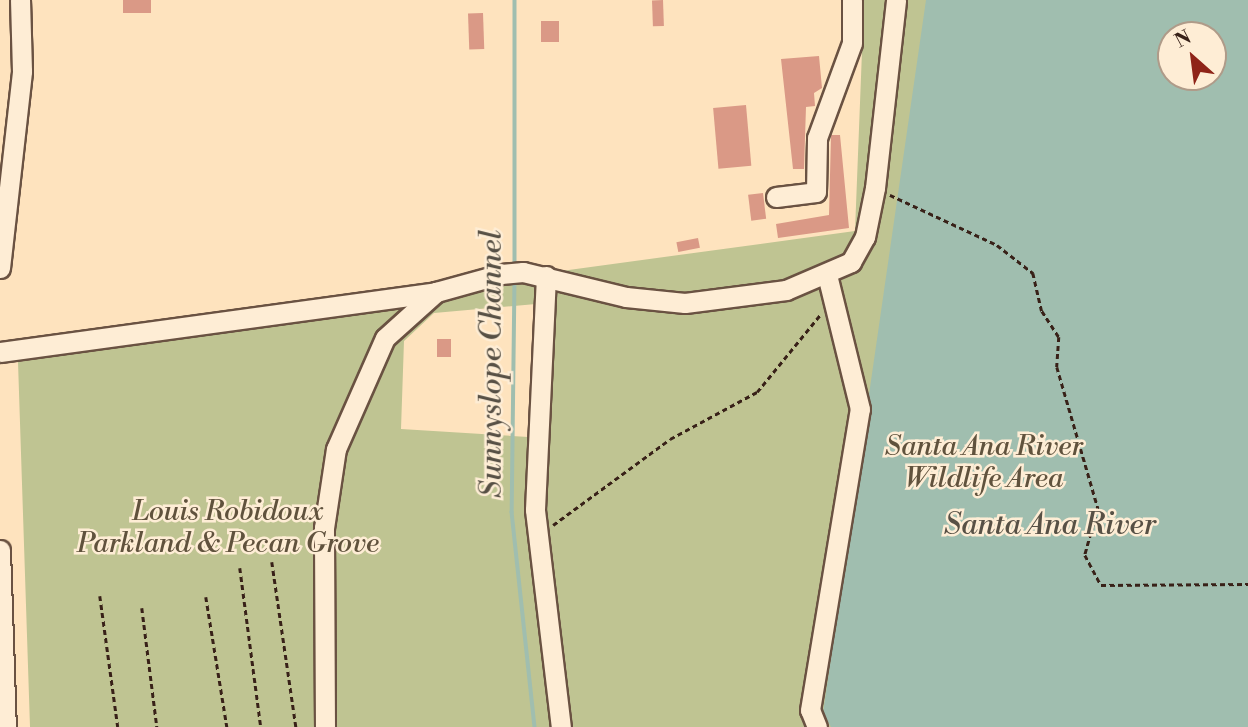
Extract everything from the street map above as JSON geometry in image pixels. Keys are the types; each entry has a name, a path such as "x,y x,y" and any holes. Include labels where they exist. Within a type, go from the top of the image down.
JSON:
{"street":[{"path":"0,268 22,71 20,0"},
{"path":"776,197 816,191 817,138 852,43 852,0"},
{"path":"0,352 436,292 501,274 523,272 626,298 685,303 786,290 827,275 851,262 865,237 874,188 896,0"},
{"path":"817,727 810,710 860,409 836,302 827,275"},
{"path":"546,276 538,538 561,727"},
{"path":"325,727 324,528 336,449 385,338 436,292"},
{"path":"0,550 6,727"}],"path":[{"path":"874,188 997,245 1033,273 1042,311 1059,337 1057,367 1098,508 1085,555 1101,585 1248,584"},
{"path":"538,538 670,439 757,392 836,302"},
{"path":"272,562 296,727"},
{"path":"240,568 261,727"},
{"path":"100,596 118,727"},
{"path":"206,597 227,727"},
{"path":"142,608 157,727"}],"green space":[{"name":"Santa Ana River Wildlife Area","path":"864,0 1248,0 1248,727 30,727 18,362 532,275 855,231","holes":["536,304 544,438 401,429 404,341 434,313"]}],"water":[{"name":"Santa Ana River","path":"926,0 1248,0 1248,727 831,727 823,713"}],"building":[{"path":"123,0 151,0 151,13 123,13"},
{"path":"652,0 663,0 664,26 653,26"},
{"path":"483,13 484,49 469,50 468,14"},
{"path":"541,21 559,21 559,42 541,42"},
{"path":"819,56 822,88 814,93 815,106 806,107 804,169 793,169 781,59"},
{"path":"746,105 751,166 718,169 713,108"},
{"path":"831,135 840,135 849,228 778,238 776,224 829,215"},
{"path":"763,193 766,219 751,221 748,195"},
{"path":"698,238 700,248 678,252 676,242"},
{"path":"437,339 451,339 451,357 437,357"}],"waterway":[{"name":"Sunnyslope Channel","path":"515,0 515,267"},
{"name":"Sunnyslope Channel","path":"515,279 512,512 535,727"}],"park label":[{"name":"Louis Robidoux Parkland & Pecan Grove","path":"228,528"}]}
